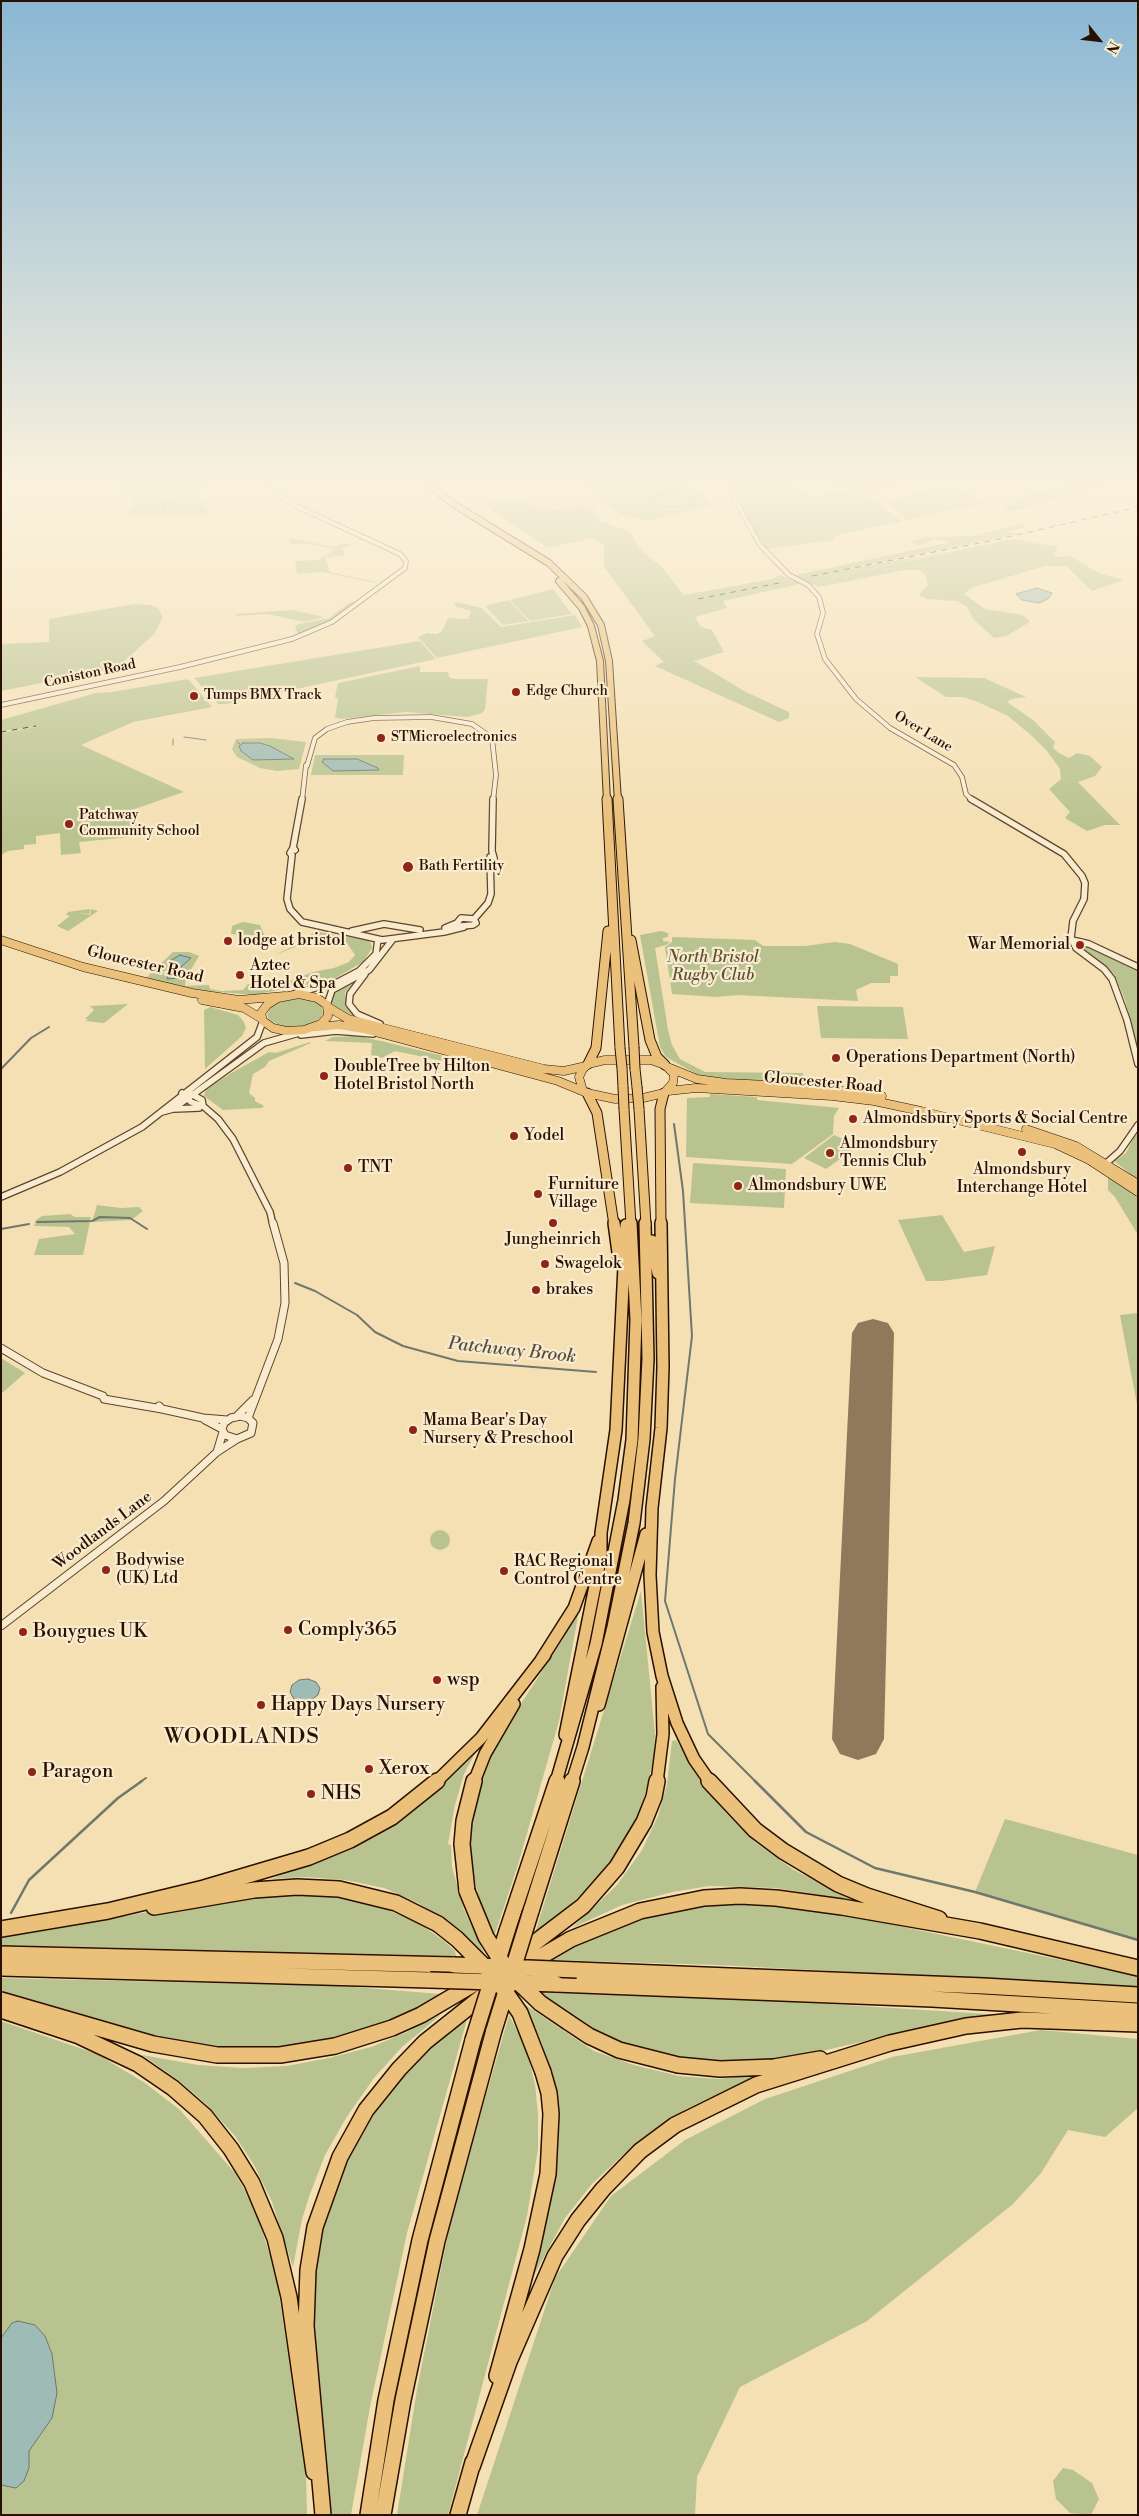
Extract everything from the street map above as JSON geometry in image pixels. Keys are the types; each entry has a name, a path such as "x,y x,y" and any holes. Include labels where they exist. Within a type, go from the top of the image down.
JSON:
{"highway":[{"path":"368,2515 386,2400 420,2240 474,2040 507,1931 560,1771 596,1644 624,1500 632,1440 636,1320 633,1243 628,1201 600,661 592,626 573,595"},
{"path":"581,595 601,625 609,661 625,926 645,1200 648,1277 644,1439 634,1523 613,1627 583,1747"},
{"path":"587,1065 596,1048 612,900"},
{"path":"625,926 634,948 652,1048 668,1067"},
{"path":"585,1092 597,1113 622,1281"},
{"path":"666,1092 660,1109 664,1303 661,1428 652,1508 650,1575 654,1632 662,1676 677,1723 694,1758 710,1782 755,1830 783,1851 838,1884 868,1896 980,1931"},
{"path":"645,1200 664,1303"},
{"path":"560,1771 568,1719 601,1556 601,1533 616,1430 622,1281 628,1201"},
{"path":"383,2515 403,2400 437,2241 494,2030 516,1957 583,1747 605,1689 643,1551 652,1508"},
{"path":"601,1533 574,1608 485,1754 471,1790 464,1821 462,1844 467,1891 486,1937 509,1973 540,2002 589,2036 619,2050 678,2065 720,2069 774,2067 853,2054"},
{"path":"1,1929 108,1911 204,1888 309,1857 350,1840 392,1818 427,1791 461,1760 481,1738 545,1655"},
{"path":"1,2000 153,2044 217,2055 280,2055 334,2046 392,2028 442,2003 549,1934 583,1906 617,1867 644,1822 654,1797 663,1734 662,1676"},
{"path":"108,1911 128,1912 214,1896 298,1887 339,1889 369,1895 396,1903 438,1924 471,1951 495,1977 523,2019 549,2093 551,2143 541,2214 458,2515"},
{"path":"322,2515 306,2326 308,2270 315,2227 340,2157 366,2110 399,2068 432,2036 507,1977 571,1939 640,1911 704,1898 740,1896 776,1898 842,1907 980,1931 1138,1968"},
{"path":"1,1954 454,1965 984,1986 1138,1995"},
{"path":"1,1968 556,1984 932,1999 1138,2011"},
{"path":"1,2010 79,2036 138,2064 174,2088 205,2116 231,2149 252,2183 275,2238 287,2289 322,2515"},
{"path":"472,2466 509,2362 551,2265 578,2220 603,2189 640,2151 675,2125 756,2086 853,2054 966,2026 1022,2020 1138,2024"}],"main road":[{"name":"Gloucester Road","path":"1,940 83,967 192,993 239,1000 289,995 312,996 328,1006"},
{"name":"Gloucester Road","path":"1,946 76,970 244,1008 279,1030 293,1031 314,1028"},
{"path":"263,1020 262,1013 267,1005 289,995"},
{"path":"328,1006 348,1019 386,1026 544,1069 564,1071 587,1065"},
{"path":"314,1028 328,1016 328,1006"},
{"path":"314,1028 346,1025 558,1081 585,1092"},
{"name":"Gloucester Road","path":"587,1065 605,1060 643,1059 697,1079 726,1083 810,1087 876,1095 1042,1133 1076,1146 1138,1192"},
{"path":"585,1092 579,1077 587,1065"},
{"path":"666,1092 674,1079 668,1067"},
{"name":"Gloucester Road","path":"585,1092 615,1099 644,1098 666,1092 696,1088 832,1096 874,1101 1039,1139 1101,1163 1138,1184"}],"street":[{"name":"Coniston Road","path":"1,705 185,666 304,635 342,616 369,595"},
{"name":"Over Lane","path":"817,595 822,613 817,634 825,659 856,699 890,728 954,765 962,777 966,794 976,804 1064,854 1082,876 1086,884 1084,899 1073,921 1072,940"},
{"path":"347,932 373,928 384,924 399,928 437,930 457,923 461,918 471,918 488,903 491,894 493,742 484,731 472,724 439,718 365,719 339,724 315,738 308,760 310,766 307,766 293,848 295,851 292,855 287,899 290,909 305,922 317,927 376,938 395,938 444,932 475,924 471,918"},
{"path":"457,923 464,926"},
{"path":"289,995 333,984 359,970 376,954 376,938 371,932 373,928"},
{"path":"386,1026 361,1017 349,1004 350,994 401,931 399,928"},
{"path":"1072,940 1094,946 1138,967"},
{"path":"1072,940 1076,948 1104,968 1112,979 1127,1020 1138,1064"},
{"path":"328,1006 328,997 332,990 369,970"},
{"path":"162,1112 167,1105 182,1093 257,1037 263,1020"},
{"path":"295,1036 314,1028"},
{"path":"173,1109 264,1043 295,1036 336,1031 387,1036"},
{"path":"182,1093 193,1094 202,1100 205,1108"},
{"path":"182,1093 187,1099 205,1108 218,1119 230,1134 266,1204 277,1232 284,1263 285,1302 278,1339 272,1361 254,1399 248,1418"},
{"path":"1,1197 47,1178 110,1146 162,1112 189,1107 205,1108"},
{"path":"1101,1163 1118,1152 1138,1125"},
{"path":"1,1348 43,1373 102,1396 110,1401 114,1400 203,1418 227,1420 236,1417 248,1418 253,1423 253,1430 247,1436 237,1439 228,1437 203,1418"},
{"path":"236,1417 254,1399"},
{"path":"217,1452 227,1420"},
{"name":"Woodlands Lane","path":"1,1626 164,1501 217,1452 237,1439"}],"green space":[{"path":"528,595 558,595 572,614 530,621 510,600"},
{"path":"625,595 748,595 723,601 727,608 695,617 701,627 712,630 724,652 694,661 746,692 789,712 789,718 779,722 655,666 664,662 642,641 655,636"},
{"path":"920,595 966,595 985,609 1018,614 1026,617 1030,622 1006,636 994,638 974,620 967,607 957,601 927,599"},
{"path":"509,600 528,621 503,625 485,606"},
{"path":"357,602 321,626 298,636 295,625 329,618 349,603"},
{"path":"456,602 482,608 501,627 575,615 582,627 437,658 418,637 427,633 437,634 442,631 448,618 468,619 471,611 454,606"},
{"path":"134,604 150,605 158,608 163,617 154,634 117,668 1,691 1,644 49,642 49,619"},
{"path":"292,610 324,617 304,622 267,614 236,616 236,614"},
{"path":"420,641 436,659 226,704 218,704 194,678"},
{"path":"420,666 420,672 448,672 449,677 453,679 488,679 485,709 482,713 468,717 406,712 341,719 335,717 338,699 335,697 338,683"},
{"path":"915,677 984,678 1026,697 1011,699 1007,702 1033,720 1055,742 1053,748 1059,753 1069,758 1077,753 1090,756 1102,767 1095,776 1078,782 1120,825 1105,825 1087,831 1065,818 1070,812 1049,789 1061,779 1060,769 1047,751 1032,736 1008,716 963,697 946,697"},
{"path":"188,679 212,707 133,722 81,745 184,792 123,813 150,835 79,842 81,853 61,855 60,833 36,836 36,844 24,845 24,849 8,851 1,855 1,733 36,727 1,731 1,720 96,693"},
{"path":"271,738 306,742 299,769 277,771 260,768 237,757 232,749 236,739"},
{"path":"315,755 404,755 403,775 311,775"},
{"path":"90,909 89,914 76,912 90,915 91,909 98,911 68,931 57,926 70,916 66,915 68,912"},
{"path":"243,922 260,925 265,936 231,934 232,926"},
{"path":"661,931 668,933 668,937 663,938 663,941 670,942 655,948 668,1030 672,1045 680,1059 705,1072 803,1073 804,1081 739,1080 700,1076 666,1057 660,1047 640,935"},
{"path":"319,932 367,940 371,943 372,948 363,962 332,980 253,995 198,990 146,978 173,952 189,952 199,956 186,978 185,986 209,985 210,989 221,991 243,990 248,984 282,984 313,972 334,968 349,962 355,955 347,943 327,938 311,941 272,956 296,945 313,933"},
{"name":"North Bristol Rugby Club","path":"672,937 755,940 763,946 805,946 835,942 850,944 898,964 898,976 890,976 890,983 871,983 856,990 858,1001 672,994 665,947 672,942"},
{"path":"1081,943 1138,968 1138,1048 1125,1000 1114,974 1082,952 1077,945"},
{"path":"353,983 345,993 347,1007 364,1021 350,1017 332,1005 331,1000 335,992"},
{"path":"296,998 313,1000 321,1005 323,1013 320,1018 312,1024 296,1028 280,1026 269,1019 267,1015 271,1006 281,1000"},
{"path":"128,1004 104,1023 86,1021 88,1019 85,1019 94,1010 90,1006"},
{"path":"817,1006 903,1007 908,1039 821,1038"},
{"path":"210,1007 238,1015 246,1028 242,1036 205,1069 204,1010"},
{"path":"356,1036 481,1065 473,1074 471,1067 395,1051 382,1058 371,1055 372,1043 325,1041 333,1037"},
{"path":"310,1042 269,1061 265,1067 253,1074 249,1093 255,1098 255,1101 264,1106 262,1108 223,1110 204,1096 206,1089 269,1052 276,1053"},
{"path":"710,1094 757,1097 757,1100 839,1108 834,1116 833,1134 792,1164 686,1157 687,1098 710,1097"},
{"path":"1138,1134 1138,1180 1114,1161 1126,1153 1134,1137"},
{"name":"Almondsbury Tennis Club","path":"834,1135 857,1145 856,1148 826,1169 804,1158"},
{"name":"Almondsbury UWE","path":"693,1163 786,1169 784,1208 690,1203"},
{"path":"1108,1176 1138,1196 1138,1235 1115,1197 1108,1190"},
{"path":"97,1205 121,1208 139,1207 143,1211 131,1220 92,1222"},
{"path":"70,1214 75,1217 91,1217 83,1255 34,1255 39,1239 75,1234 69,1227 34,1226 36,1220 42,1216"},
{"path":"942,1215 964,1252 995,1246 987,1275 926,1281 898,1220"},
{"path":"1138,1313 1138,1410 1120,1315"},
{"path":"1,1358 25,1373 1,1394"},
{"path":"440,1530 447,1533 450,1540 447,1547 440,1550 433,1547 430,1540 433,1533"},
{"path":"641,1591 655,1734 654,1759 639,1816 613,1861 597,1881 534,1936"},
{"path":"580,1605 559,1721 518,1865 494,1937 483,1913 469,1859 470,1824 477,1791 491,1755 507,1725 563,1639"},
{"path":"676,1740 701,1782 726,1813 756,1843 794,1870 856,1901 776,1888 709,1886 673,1892 622,1905 572,1928 617,1885 642,1850 658,1816 667,1784 672,1741"},
{"path":"476,1752 464,1774 455,1805 448,1844 451,1845 452,1867 464,1910 485,1955 446,1920 418,1903 384,1888 345,1880 306,1877 271,1879 331,1855 392,1825 437,1791"},
{"path":"1005,1819 1138,1855 1138,1940 975,1892"},
{"path":"265,1894 325,1895 381,1907 420,1924 444,1941 455,1951 456,1956 1,1945 1,1937 27,1934 225,1898"},
{"path":"761,1902 827,1911 1138,1976 1138,1987 717,1965 552,1960 589,1939 639,1918 703,1904"},
{"path":"1,1978 341,1986 441,1994 410,2013 364,2031 318,2043 268,2050 191,2047 1,1995"},
{"path":"537,1992 782,2001 1004,2015 927,2027 813,2053 746,2063 684,2060 619,2042 590,2029"},
{"path":"524,2004 594,2051 634,2065 679,2076 718,2079 760,2074 686,2109 624,2154 592,2184 565,2218 530,2283 554,2186 558,2154 559,2116 542,2043"},
{"path":"442,2014 402,2047 374,2078 346,2118 325,2155 310,2194 302,2219 293,2267 272,2202 254,2165 235,2136 206,2104 177,2079 142,2055 198,2065 244,2068 287,2066 371,2047 405,2033"},
{"path":"509,2015 522,2040 529,2060 535,2084 538,2114 538,2149 527,2216 448,2515 397,2515 417,2389 452,2214"},
{"path":"468,2016 407,2233 370,2407 351,2515 326,2515 313,2360 312,2282 320,2234 348,2155 374,2110 406,2069 409,2072 419,2058 445,2032"},
{"path":"1,2021 97,2054 145,2083 180,2110 235,2173 255,2209 276,2274 306,2475 307,2515 1,2515"},
{"path":"1041,2030 1138,2039 1138,2108 1105,2137 1068,2130 1041,2173 1013,2204 867,2321 740,2387 697,2477 695,2515 477,2515 555,2278 611,2196 685,2140 765,2099 892,2057"},
{"path":"1063,2468 1073,2470 1092,2483 1099,2499 1091,2515 1070,2513 1056,2499 1053,2481"}],"water":[{"path":"1017,595 1050,595 1048,599 1039,603 1022,600"},
{"path":"243,743 260,743 270,746 294,759 253,760 241,751 239,746"},
{"path":"324,759 357,759 379,770 333,771 322,762"},
{"path":"180,955 191,958 181,967 185,973 179,978 167,979 170,961"},
{"path":"308,1679 316,1682 320,1688 318,1695 311,1700 302,1702 294,1699 290,1692 292,1685 299,1680"},
{"path":"18,2321 35,2325 45,2336 52,2354 57,2393 52,2418 29,2451 29,2468 24,2481 16,2488 1,2485 1,2338 12,2323"}],"waterway":[{"path":"184,737 206,740"},
{"path":"173,739 173,745"},
{"path":"1,1069 31,1038 49,1027"},
{"path":"674,1124 683,1191 692,1336 675,1479 665,1601 708,1734 806,1832 875,1868 975,1892 1138,1940"},
{"name":"Patchway Brook","path":"37,1222 92,1221 100,1217 130,1218 147,1229"},
{"name":"Patchway Brook","path":"1,1229 29,1224"},
{"name":"Patchway Brook","path":"295,1283 315,1291 357,1315 375,1332 403,1346 458,1361 596,1372"},
{"path":"140,1782 146,1778"},
{"path":"11,1913 29,1880 118,1798 142,1781"}],"runway":[{"path":"858,1739 873,1333"}],"railway":[{"path":"698,599 716,595"},
{"path":"1,732 36,726"}],"place":[{"name":"Edge Church","path":"516,692"},
{"name":"Tumps BMX Track","path":"194,696"},
{"name":"STMicroelectronics","path":"381,738"},
{"name":"Patchway Community School","path":"69,824"},
{"name":"Bath Fertility","path":"408,867"},
{"name":"lodge at bristol","path":"228,941"},
{"name":"War Memorial","path":"1080,945"},
{"name":"Aztec Hotel & Spa","path":"240,975"},
{"name":"Operations Department (North)","path":"836,1058"},
{"name":"DoubleTree by Hilton Hotel Bristol North","path":"324,1076"},
{"name":"Almondsbury Sports & Social Centre","path":"853,1119"},
{"name":"Yodel","path":"514,1136"},
{"name":"Almondsbury Interchange Hotel","path":"1022,1152"},
{"name":"Almondsbury Tennis Club","path":"830,1153"},
{"name":"TNT","path":"348,1168"},
{"name":"Almondsbury UWE","path":"738,1186"},
{"name":"Furniture Village","path":"538,1194"},
{"name":"Jungheinrich","path":"553,1223"},
{"name":"Swagelok","path":"545,1264"},
{"name":"brakes","path":"536,1290"},
{"name":"Mama Bear's Day Nursery & Preschool","path":"413,1430"},
{"name":"Bodywise (UK) Ltd","path":"106,1570"},
{"name":"RAC Regional Control Centre","path":"504,1571"},
{"name":"Comply365","path":"288,1630"},
{"name":"Bouygues UK","path":"23,1632"},
{"name":"wsp","path":"437,1680"},
{"name":"Happy Days Nursery","path":"261,1705"},
{"name":"Xerox","path":"369,1769"},
{"name":"Paragon","path":"32,1772"},
{"name":"NHS","path":"311,1794"}],"district":[{"name":"WOODLANDS","path":"242,1738"}]}
